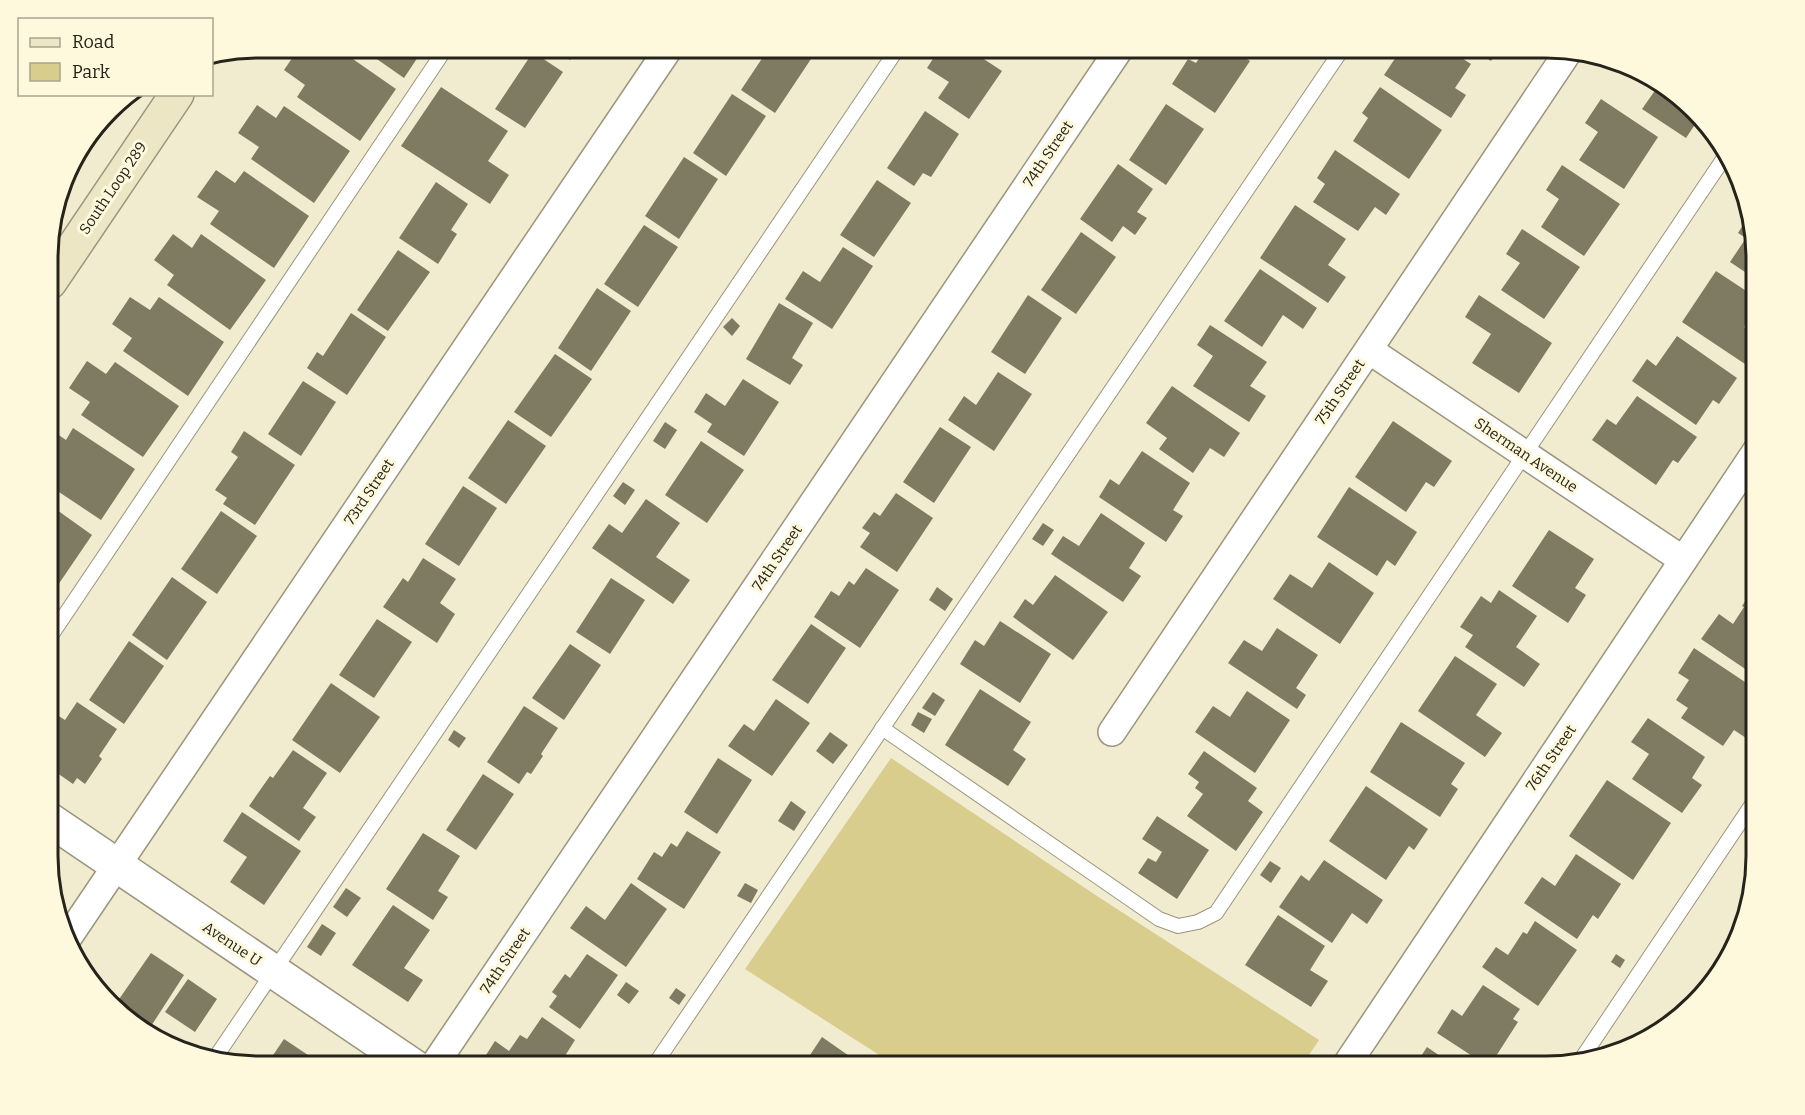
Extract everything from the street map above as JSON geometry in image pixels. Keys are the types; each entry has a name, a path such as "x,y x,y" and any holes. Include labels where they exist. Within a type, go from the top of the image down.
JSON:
{"main road":[{"name":"South Loop 289","path":"58,270 176,96"}],"street":[{"name":"73rd Street","path":"73,930 662,58"},
{"name":"74th Street","path":"440,1056 1113,58"},
{"name":"75th Street","path":"1112,732 1563,59"},
{"name":"Sherman Avenue","path":"1369,350 1683,560"},
{"name":"76th Street","path":"1352,1056 1746,465"},
{"name":"Avenue U","path":"58,825 399,1056"}],"lane":[{"path":"58,625 439,58"},
{"path":"219,1052 890,58"},
{"path":"659,1056 1336,58"},
{"path":"882,728 1159,919 1178,926 1198,922 1215,914 1721,162"},
{"path":"1586,1053 1746,812"}],"green space":[{"path":"891,758 1097,896 1319,1040 1308,1056 881,1056 745,969"}],"building":[{"path":"292,58 351,58 396,89 360,141 297,97 305,85 284,70"},
{"path":"375,58 417,58 404,78"},
{"path":"529,58 542,58 563,72 525,128 495,109"},
{"path":"762,58 812,58 775,113 741,90"},
{"path":"934,58 982,58 1002,71 969,119 938,98 949,82 927,68"},
{"path":"1199,58 1245,58 1250,61 1215,113 1172,84 1188,59 1196,63"},
{"path":"1395,58 1462,58 1471,64 1455,88 1466,95 1451,118 1384,75"},
{"path":"441,87 508,131 488,161 509,175 490,204 401,146"},
{"path":"1380,87 1442,130 1409,179 1353,141 1368,118 1362,113"},
{"path":"1655,91 1695,125 1686,138 1642,109"},
{"path":"732,94 766,116 726,176 693,153"},
{"path":"1601,99 1658,137 1624,189 1579,160 1598,132 1585,123"},
{"path":"1166,104 1204,129 1166,185 1129,160"},
{"path":"257,105 276,118 284,106 350,151 314,203 251,159 259,147 238,133"},
{"path":"925,111 959,134 931,177 923,173 914,186 887,168"},
{"path":"1335,150 1400,194 1386,215 1375,207 1358,231 1313,202 1325,184 1317,178"},
{"path":"684,157 718,179 679,239 645,216"},
{"path":"1118,164 1153,189 1137,212 1147,218 1135,235 1123,226 1112,242 1080,219"},
{"path":"1562,165 1620,204 1584,256 1541,227 1559,199 1546,190"},
{"path":"216,170 235,183 244,171 309,216 274,268 210,224 219,211 197,197"},
{"path":"877,180 911,203 874,257 840,235"},
{"path":"436,182 468,204 451,230 457,234 438,264 399,238"},
{"path":"1295,205 1346,239 1328,265 1346,277 1328,303 1260,258"},
{"path":"1744,224 1745,237 1738,233"},
{"path":"644,225 678,247 638,307 604,284"},
{"path":"1522,229 1580,267 1544,319 1501,290 1520,263 1506,254"},
{"path":"1081,232 1116,257 1076,314 1041,290"},
{"path":"173,234 192,248 201,234 266,280 230,330 167,285 174,275 154,260"},
{"path":"1745,239 1746,273 1730,262"},
{"path":"843,247 873,266 832,329 785,299 803,271 820,282"},
{"path":"398,250 430,272 388,331 357,310"},
{"path":"1260,269 1317,308 1303,329 1283,315 1262,347 1224,321"},
{"path":"1716,271 1746,291 1745,364 1682,322"},
{"path":"597,288 631,311 591,371 558,348"},
{"path":"1028,295 1062,318 1025,374 991,352"},
{"path":"1479,295 1552,343 1519,393 1472,363 1491,334 1465,317"},
{"path":"130,297 150,310 159,297 224,342 188,396 123,351 132,338 112,324"},
{"path":"779,303 813,323 792,358 803,365 790,385 746,359"},
{"path":"351,313 386,337 347,395 307,368 317,352 323,356"},
{"path":"732,318 740,326 732,336 723,327"},
{"path":"1210,325 1267,362 1250,386 1266,396 1249,422 1193,386 1213,356 1197,345"},
{"path":"1677,336 1737,378 1719,404 1713,400 1696,425 1632,381 1647,359 1656,366"},
{"path":"555,354 592,379 551,437 514,412"},
{"path":"87,361 106,374 115,362 179,406 143,457 81,415 90,402 69,388"},
{"path":"998,372 1032,394 994,451 948,420 964,396 976,405"},
{"path":"743,379 779,402 744,456 707,432 712,424 694,412 706,393 725,406"},
{"path":"303,381 336,402 301,456 268,434"},
{"path":"1172,386 1240,433 1224,457 1210,448 1193,473 1159,449 1167,438 1146,423"},
{"path":"1637,396 1697,437 1678,463 1673,460 1656,485 1592,440 1607,419 1616,425"},
{"path":"508,420 546,446 506,504 468,478"},
{"path":"1393,421 1452,461 1434,487 1426,482 1406,512 1355,477"},
{"path":"665,422 677,430 665,449 653,441"},
{"path":"940,427 971,447 934,503 903,482"},
{"path":"73,428 135,469 101,520 58,491 58,434 66,440"},
{"path":"244,431 295,465 255,525 223,504 227,498 215,490 238,457 231,452"},
{"path":"701,441 744,470 707,523 665,495"},
{"path":"1142,451 1190,483 1173,510 1183,516 1166,542 1099,497 1110,479 1119,485"},
{"path":"623,482 635,490 625,505 613,496"},
{"path":"463,486 497,508 459,566 425,544"},
{"path":"1349,487 1417,532 1395,566 1387,560 1377,576 1317,537"},
{"path":"896,493 933,518 897,572 860,547 870,533 862,528 874,512 880,516"},
{"path":"646,499 680,523 656,557 690,580 673,604 592,548 609,524 622,533"},
{"path":"58,511 92,535 58,585"},
{"path":"221,511 257,536 217,594 181,569"},
{"path":"1101,513 1145,543 1129,568 1141,576 1123,602 1051,554 1063,536 1079,546"},
{"path":"1043,523 1054,530 1043,546 1032,539"},
{"path":"1549,530 1594,559 1575,588 1586,595 1568,623 1512,586"},
{"path":"423,558 456,579 440,603 455,614 437,643 383,607 403,578 408,582"},
{"path":"1329,562 1374,593 1340,644 1273,599 1290,574 1312,588"},
{"path":"866,568 899,590 860,648 814,617 831,591 839,596 849,581 854,585"},
{"path":"1055,575 1108,612 1073,660 1013,617 1025,599 1033,605"},
{"path":"172,577 207,602 167,660 132,635"},
{"path":"611,578 645,600 610,654 576,632"},
{"path":"937,587 953,599 945,611 929,600"},
{"path":"1499,590 1537,616 1516,647 1540,664 1524,687 1465,647 1473,635 1460,627 1481,596 1491,603"},
{"path":"1746,600 1746,670 1701,639 1719,614 1733,624 1744,607 1742,606"},
{"path":"377,619 412,642 374,698 339,675"},
{"path":"1000,621 1051,654 1020,703 960,664 975,640 984,646"},
{"path":"811,624 846,648 808,704 772,680"},
{"path":"1277,628 1318,655 1296,688 1306,695 1297,709 1228,663 1244,640 1262,651"},
{"path":"129,641 164,666 124,724 89,700"},
{"path":"570,644 601,665 564,720 532,698"},
{"path":"1694,648 1746,683 1746,738 1734,730 1723,746 1681,718 1688,708 1676,700 1689,680 1678,673"},
{"path":"1455,656 1497,684 1476,715 1502,733 1485,757 1418,711"},
{"path":"331,683 380,717 340,773 292,740"},
{"path":"980,689 1031,722 1013,750 1026,759 1008,786 945,745"},
{"path":"1247,691 1290,720 1255,773 1195,732 1213,706 1230,717"},
{"path":"933,692 945,700 935,716 922,708"},
{"path":"776,699 810,723 772,776 728,746 744,724 754,731"},
{"path":"77,702 117,729 99,756 102,759 85,784 77,778 73,784 58,774 58,716 65,720"},
{"path":"524,706 558,728 531,774 527,772 519,784 487,762"},
{"path":"918,712 932,719 924,733 911,725"},
{"path":"1648,718 1705,757 1692,778 1702,785 1682,813 1632,779 1649,754 1631,742"},
{"path":"1401,722 1465,763 1451,784 1458,789 1440,817 1370,772"},
{"path":"454,730 466,738 459,748 448,740"},
{"path":"830,732 848,745 833,764 816,751"},
{"path":"293,750 327,773 303,808 316,817 299,841 249,806 270,776 273,778"},
{"path":"1204,751 1257,788 1248,801 1263,812 1236,851 1187,816 1203,794 1195,788 1199,782 1188,774"},
{"path":"718,758 752,780 717,834 684,812"},
{"path":"483,774 514,794 476,850 446,830"},
{"path":"1607,780 1671,823 1633,880 1569,836"},
{"path":"1366,786 1428,829 1414,850 1409,846 1386,880 1329,841"},
{"path":"791,801 806,812 794,831 778,821"},
{"path":"242,812 301,851 264,905 230,882 247,857 223,841"},
{"path":"1157,816 1209,850 1177,899 1138,873 1148,858 1156,862 1162,852 1142,839"},
{"path":"687,831 721,852 684,909 637,879 654,852 662,857 671,843 677,847"},
{"path":"423,833 460,856 438,891 448,897 433,920 386,889"},
{"path":"1576,854 1621,884 1598,919 1593,915 1577,939 1524,903 1542,877 1555,886"},
{"path":"1324,860 1383,900 1367,924 1352,913 1332,943 1279,907 1301,875 1309,881"},
{"path":"1270,861 1281,868 1271,883 1260,875"},
{"path":"631,883 667,909 626,967 570,928 586,906 605,920"},
{"path":"745,883 758,890 751,903 737,896"},
{"path":"346,888 361,898 347,917 333,907"},
{"path":"393,905 430,930 404,968 423,980 408,1002 352,965"},
{"path":"1278,915 1325,946 1310,970 1328,981 1311,1007 1245,965"},
{"path":"1535,921 1577,950 1538,1006 1482,967 1496,947 1508,955 1523,932 1527,934"},
{"path":"322,924 336,933 321,956 307,947"},
{"path":"151,953 184,975 152,1025 119,1000"},
{"path":"587,954 618,975 580,1029 549,1007 557,996 552,992 565,974 570,978"},
{"path":"1616,954 1625,960 1620,968 1611,962"},
{"path":"188,979 217,999 195,1032 165,1012"},
{"path":"626,982 639,991 629,1004 617,995"},
{"path":"1483,985 1520,1009 1513,1019 1518,1022 1496,1056 1472,1056 1437,1033 1452,1009 1462,1016"},
{"path":"676,988 686,995 679,1005 669,998"},
{"path":"542,1017 575,1040 565,1056 486,1055 495,1041 509,1051 520,1035 527,1039"},
{"path":"822,1037 849,1056 809,1056"},
{"path":"284,1039 310,1056 272,1056"},
{"path":"1427,1047 1440,1056 1421,1056"}]}
